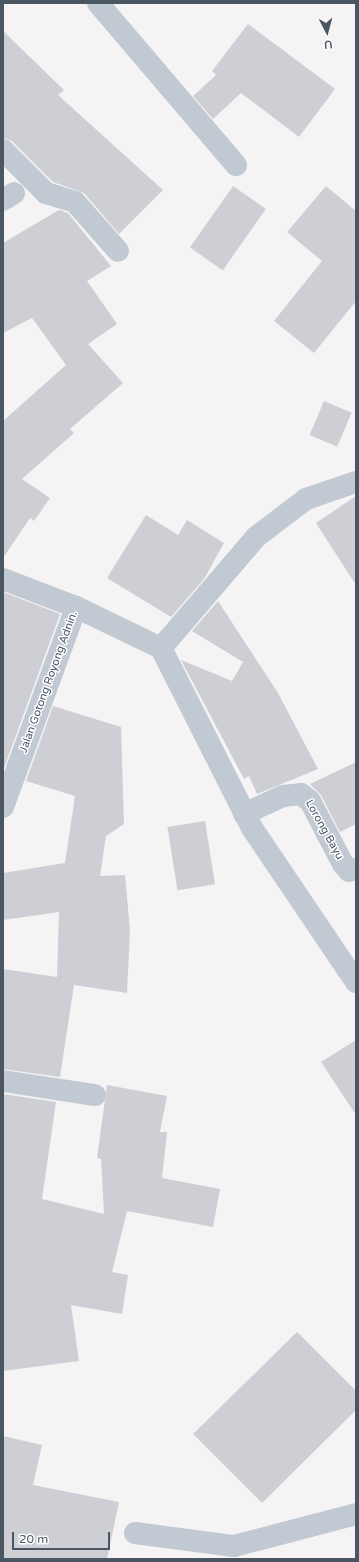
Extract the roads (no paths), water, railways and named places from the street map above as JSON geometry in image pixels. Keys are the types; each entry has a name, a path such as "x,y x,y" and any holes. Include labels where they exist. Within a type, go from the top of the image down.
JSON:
{"street":[{"path":"98,3 236,165"},
{"path":"3,150 46,193 75,202 118,251"},
{"path":"161,648 256,537 306,499 356,482"},
{"name":"Jalan Gotong Royong Adnin.","path":"3,580 76,607 3,807"},
{"path":"76,607 161,648 244,814 356,982"},
{"name":"Lorong Bayu","path":"244,814 283,796 301,794 310,801 343,864 349,871 356,869"},
{"path":"3,1082 95,1095"},
{"path":"135,1533 234,1546 356,1514"}]}
